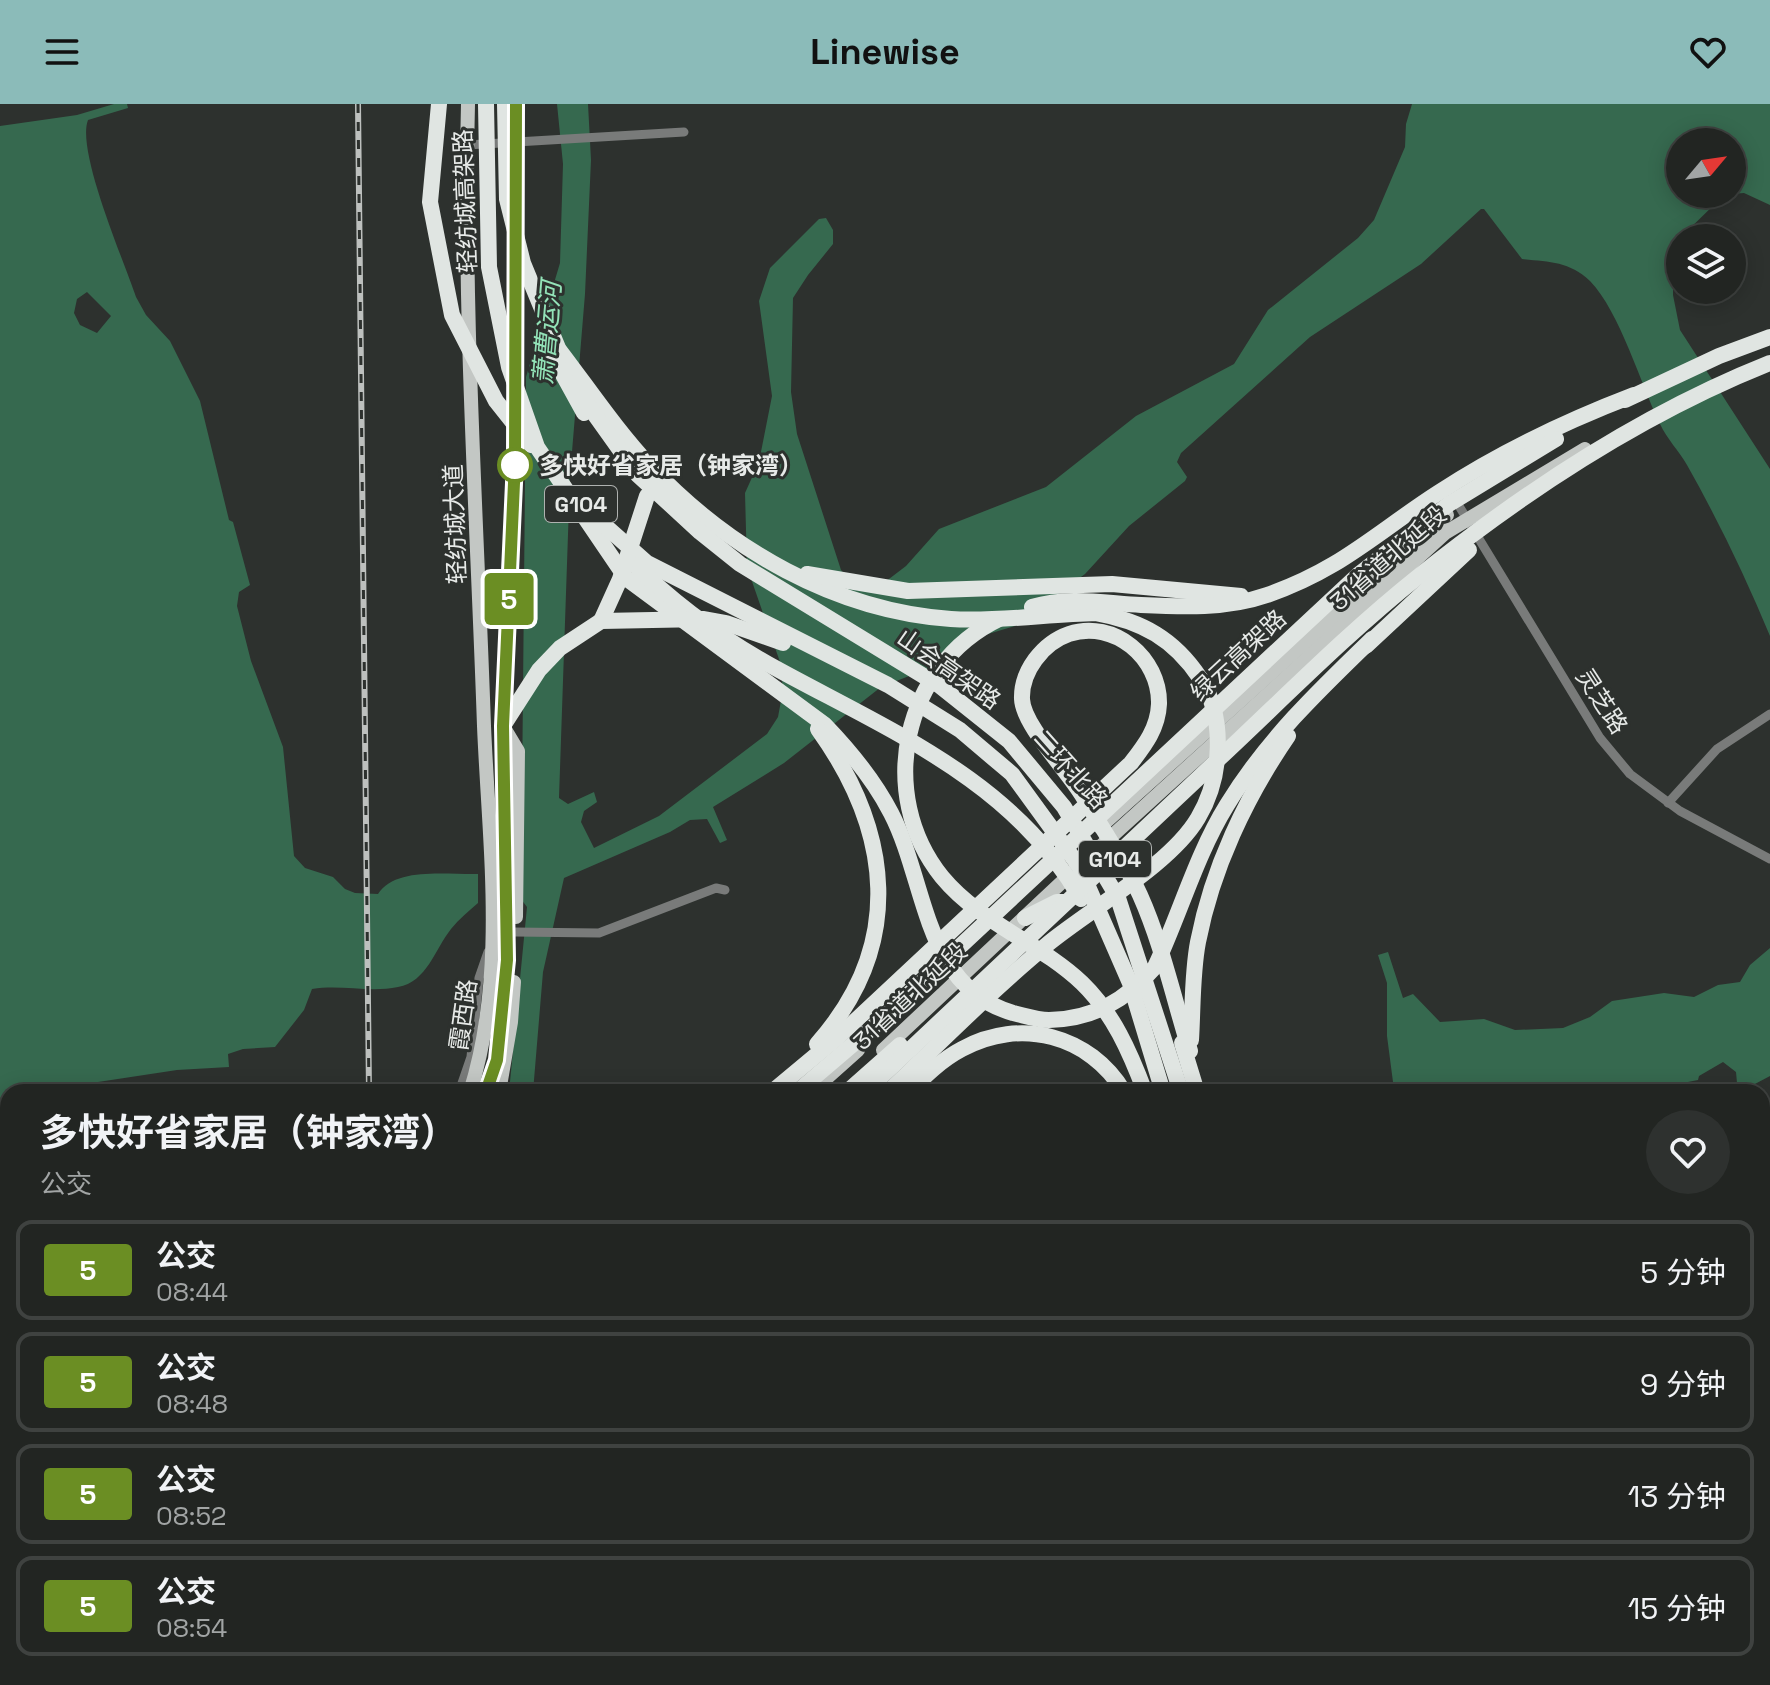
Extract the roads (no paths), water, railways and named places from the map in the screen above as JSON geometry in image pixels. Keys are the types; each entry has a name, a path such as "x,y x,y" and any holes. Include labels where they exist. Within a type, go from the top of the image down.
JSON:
{"highway":[{"path":"430,104 425,184 437,279 454,332 472,370"},
{"name":"G104","path":"439,104 430,202 452,315 496,401 567,492 647,563 888,685 960,730 1012,774 1076,860 1130,983 1161,1084"},
{"name":"轻纺城高架路","path":"486,104 489,267 509,367 537,447 584,516"},
{"name":"轻纺城高架路","path":"505,104 507,199 523,263 554,351 571,378"},
{"name":"G104","path":"516,249 554,351 583,411 647,496"},
{"name":"绿云高架路","path":"806,1084 879,1022 1358,575 1449,504 1632,393 1770,337"},
{"path":"554,351 650,466 737,543 831,593 889,610 951,619 1096,613 1145,625 1177,647 1205,686 1212,705 1218,754 1208,797 1188,833 1166,854 1046,945 897,1084"},
{"path":"874,1084 1337,648 1418,577 1594,453 1667,411 1770,360"},
{"name":"山会高架路","path":"571,378 638,475 700,532 740,564 940,686 1009,741 1064,807 1118,898 1178,1084"},
{"path":"1142,1084 1127,1044 1084,985 1058,962 972,905 942,876 923,845 908,810 904,754 911,722 922,695 949,658 971,636 1014,612 1078,599 1141,605 1218,606 1263,597 1330,569 1439,492 1570,419 1632,393"},
{"path":"503,726 539,670 560,648 597,623 620,579 647,496"},
{"name":"二环北路","path":"647,496 745,573 940,684 1007,734 1100,837 1140,901 1197,1084"},
{"path":"584,516 626,578 825,725 877,788 905,845 929,926 951,969 978,997 1003,1010 1039,1020 1073,1019 1117,1002 1137,987 1155,967 1225,807 1265,748 1372,639 1524,500"},
{"path":"584,516 642,572 702,622 767,663 859,709 933,752 971,778 1018,819 1047,851 1077,893 1117,965 1160,1084"},
{"path":"737,543 803,573 908,591 1112,584 1263,597"},
{"path":"597,623 704,619 751,631 888,685"},
{"path":"783,1084 838,1037 1086,805 1088,803 1097,794 1119,773 1131,763 1149,741 1159,707 1158,689 1152,672 1135,647 1105,632 1089,631 1061,638 1036,657 1021,697 1026,719 1074,781 1087,802 1088,803 1093,813 1113,844 1140,897 1190,1051 1197,1084"},
{"path":"1190,1051 1197,946 1205,909 1225,849 1272,759 1307,707 1372,639"},
{"path":"763,681 813,722 838,757 858,794 874,844 879,881 873,938 861,979 839,1019 781,1084"},
{"path":"856,1084 1057,902"},
{"path":"1025,918 1057,902 1078,903 1102,915"},
{"path":"918,1084 963,1048 1005,1034 1027,1033 1066,1040 1087,1051 1101,1061 1118,1084"}],"main road":[{"name":"轻纺城大道","path":"468,104 472,370 489,866 504,909"},
{"name":"G104","path":"503,726 515,461 516,104"},
{"path":"1463,512 1512,463 1632,393 1717,350 1770,330"},
{"name":"31省道北延段","path":"847,1084 1025,918 1100,837 1445,533 1463,512 1727,372 1770,360"},
{"path":"500,1084 511,1022 509,936 504,909 518,751 503,726"},
{"path":"820,1084 1076,860"},
{"name":"霞西路","path":"473,1084 509,936"},
{"name":"霞西路","path":"489,1084 497,1060 509,936"}],"street":[{"path":"467,145 684,132"},
{"name":"灵芝路","path":"1463,512 1600,738 1630,774 1668,803 1770,859"},
{"path":"1668,803 1717,749 1770,714"},
{"path":"462,1084 471,1057 479,978 509,936 599,933 716,888 725,890"}],"water":[{"path":"127,104 128,108 88,120 86,135 89,156 103,207 136,297 146,315 170,341 200,401 229,520 233,522 250,585 239,592 237,606 251,661 283,747 294,856 305,868 333,877 345,889 355,893 378,894 386,885 410,876 478,874 478,903 451,929 416,979 387,989 312,989 304,1010 275,1047 243,1049 228,1054 229,1067 177,1070 91,1084 0,1084 0,126","holes":["87,292 111,316 97,333 80,325 74,313 77,299"]},
{"name":"萧曹运河","path":"557,104 588,104 591,160 585,294 570,476 559,798 568,804 594,792 597,802 584,811 581,822 594,848 659,816 767,734 778,717 783,690 780,662 747,567 745,493 759,462 772,396 759,301 770,268 819,219 826,218 833,230 833,244 793,298 791,392 797,434 841,570 847,577 885,582 906,566 939,529 1046,487 1136,416 1234,364 1268,310 1358,238 1374,220 1405,147 1406,124 1412,104 1770,104 1770,205 1746,194 1746,128 1666,128 1666,208 1711,208 1694,224 1666,224 1666,304 1675,304 1680,330 1770,469 1770,636 1710,507 1660,424 1620,330 1601,294 1590,281 1574,270 1558,264 1522,259 1481,209 1421,264 1310,337 1181,453 1177,462 1187,477 1185,481 1129,526 1085,574 1015,626 978,637 945,662 881,687 784,763 713,807 727,840 720,843 707,819 690,820 670,832 564,878 543,972 534,1084 510,1084 527,907 521,899 526,377 560,263 563,164"},
{"path":"1770,948 1770,1076 1755,1084 1737,1083 1736,1072 1723,1062 1699,1076 1698,1080 1678,1084 1392,1084 1387,1036 1387,983 1378,955 1388,952 1403,998 1413,994 1440,1022 1484,1019 1515,1030 1563,1028 1590,1017 1612,1001 1664,993 1694,997 1718,985 1740,982 1750,965"}],"railway":[{"path":"358,104 369,1084"}],"place":[{"name":"多快好省家居（钟家湾）","path":"515,465"}]}
